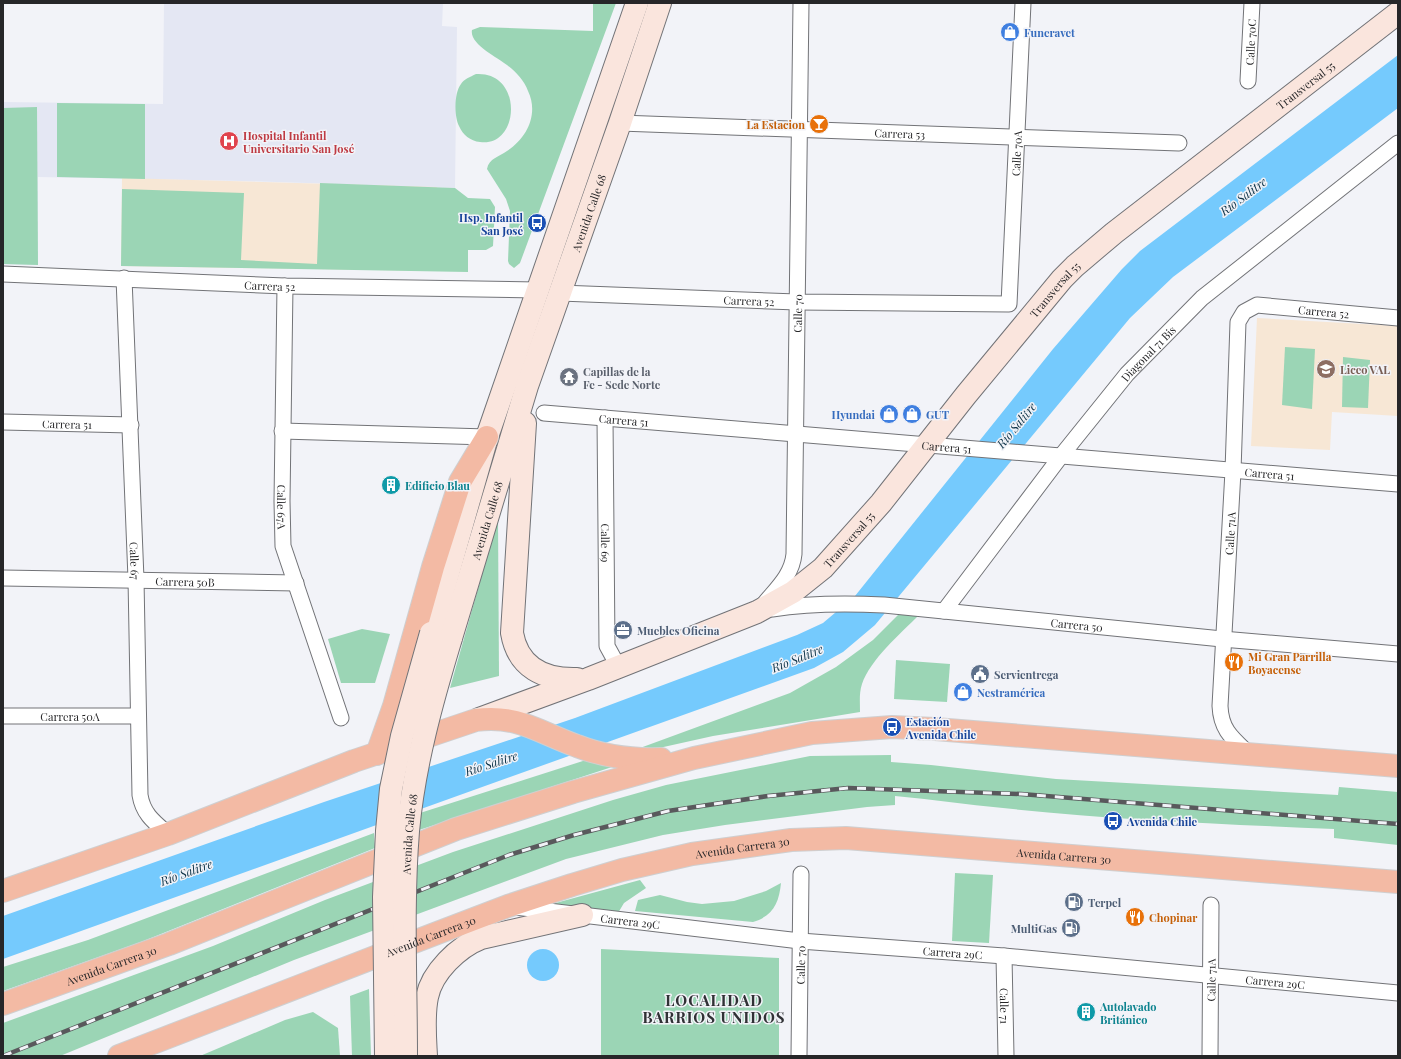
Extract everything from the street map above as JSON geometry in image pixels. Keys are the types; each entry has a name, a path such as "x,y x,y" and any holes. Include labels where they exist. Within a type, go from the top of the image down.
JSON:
{"highway":[{"path":"377,754 394,706 433,567 460,482 469,464 487,437"},
{"name":"Avenida Carrera 30","path":"6,891 168,834 377,754 476,720 500,718 526,723 576,746 597,753 636,760 694,758"},
{"name":"Avenida Carrera 30","path":"3,1004 169,944 456,829 573,792 694,758 812,733 892,726 1398,766"},
{"name":"Avenida Carrera 30","path":"119,1056 508,906 622,870 692,854 791,840 829,838 1398,882"}],"main road":[{"name":"Avenida Calle 68","path":"406,1056 406,889 408,831 415,780 431,705 441,635 487,437 637,3"},
{"name":"Avenida Calle 68","path":"386,1056 384,898 391,789 402,736 441,635 620,123 660,3"},
{"name":"Transversal 55","path":"757,612 793,592 823,568 881,503 936,446 1027,322 1075,266 1114,233 1398,13"},
{"path":"527,386 512,633 514,641 524,658 533,670 543,676 563,679 588,678"},
{"name":"Avenida Carrera 30","path":"476,720 757,612"},
{"path":"426,1056 425,1008 427,995 433,981 456,952 471,942 481,938 582,915"}],"street":[{"name":"Calle 70","path":"757,612 785,579 794,562 801,3"},
{"name":"Calle 70A","path":"1009,304 1023,3"},
{"name":"Calle 70C","path":"1248,80 1252,3"},
{"name":"Carrera 53","path":"620,123 1179,143"},
{"name":"Diagonal 71 Bis","path":"944,610 1055,456 1127,374 1202,298 1398,142"},
{"name":"Carrera 52","path":"3,274 285,286 538,290"},
{"name":"Calle 67","path":"124,278 136,579 140,795 142,807 148,816 168,834"},
{"name":"Calle 67A","path":"285,286 282,431 283,546 341,718"},
{"name":"Carrera 52","path":"560,293 797,302 1009,304"},
{"name":"Carrera 52","path":"1250,307 1264,305 1398,318"},
{"name":"Calle 71A","path":"1249,754 1230,736 1223,725 1220,716 1222,639 1233,471 1238,322 1244,312 1250,307"},
{"name":"Carrera 51","path":"544,413 1398,484"},
{"name":"Calle 69","path":"605,418 607,646 618,666"},
{"name":"Carrera 51","path":"3,422 131,425"},
{"path":"282,431 487,437"},
{"name":"Carrera 50B","path":"3,578 136,579 296,583"},
{"name":"Carrera 50","path":"757,612 800,604 833,602 944,610 1222,639 1398,654"},
{"name":"Carrera 50A","path":"3,716 138,716"},
{"name":"Calle 70","path":"799,1056 801,874"},
{"name":"Calle 71A","path":"1210,1056 1211,904"},
{"name":"Carrera 29C","path":"508,906 800,941 1004,956 1398,993"},
{"name":"Calle 71","path":"1004,956 1006,1056"}],"shaded area":[{"name":"Hospital Infantil Universitario San José","path":"164,3 443,3 442,26 457,27 455,188 243,181 38,177 38,265 3,264 3,102 163,104"},
{"path":"122,178 437,187 437,271 121,266"},
{"name":"Liceo VAL","path":"1257,318 1398,326 1398,416 1332,412 1330,450 1251,446"}],"green space":[{"path":"593,3 616,3 520,263 514,268 508,261 510,211 506,199 487,169 492,160 514,146 525,132 531,117 531,100 524,83 514,70 479,45 472,35 472,30 480,27 593,31"},
{"path":"476,74 492,76 502,84 509,96 511,109 509,122 503,133 493,141 480,142 470,139 463,132 457,122 457,93 461,84 467,78"},
{"path":"57,103 145,104 145,179 57,177"},
{"path":"37,107 38,265 3,264 3,108"},
{"path":"320,183 455,188 468,198 490,199 495,207 493,246 486,250 468,250 468,272 121,266 122,189 244,193 241,260 317,264"},
{"path":"1285,347 1315,349 1312,409 1282,405"},
{"path":"1343,357 1370,360 1368,408 1342,407"},
{"path":"498,518 499,676 450,688"},
{"path":"899,614 919,615 879,656 866,675 860,691 860,712 713,736 641,752 640,748 790,693 836,667 873,640"},
{"path":"362,629 390,634 375,683 341,683 328,639"},
{"path":"896,660 950,664 947,702 894,699"},
{"path":"891,755 891,762 1056,779 1338,795 1339,787 1398,792 1398,845 1334,838 1334,829 1086,816 895,796 895,805 867,807 725,825 663,835 566,859 294,960 60,1056 3,1056 3,1023 213,946 325,900 453,852 613,800 666,785 810,756"},
{"path":"586,760 612,767 419,830 420,813"},
{"path":"374,833 375,848 141,942 3,991 3,967 88,940"},
{"path":"955,873 993,875 989,943 952,941"},
{"path":"640,880 646,888 624,903 618,913 552,904"},
{"path":"781,883 779,897 774,908 766,916 753,922 635,911 638,900 660,895 702,904 734,901 766,891"},
{"path":"601,949 779,958 779,1056 601,1056"},
{"path":"369,989 371,1056 352,1056 350,996"},
{"path":"313,1012 338,1028 340,1056 200,1056 285,1020"}],"water":[{"name":"Río Salitre","path":"1398,55 1398,108 1173,277 1130,318 875,625 843,652 814,668 3,959 3,916 324,802 575,718 797,635 823,623 855,596 1053,349 1122,269 1140,251"},
{"path":"540,949 546,949 556,956 559,965 558,971 552,978 546,981 540,981 530,974 527,968 527,962 534,952"}],"railway":[{"path":"3,1056 509,855 574,835 668,811 768,796 848,788 1021,794 1398,824"}],"place":[{"name":"Funeravet","path":"1010,32"},
{"name":"La Estacion","path":"819,124"},
{"name":"Hospital Infantil Universitario San José","path":"229,141"},
{"name":"Hsp. Infantil San José","path":"537,223"},
{"name":"Liceo VAL","path":"1326,369"},
{"name":"Capillas de la Fe - Sede Norte","path":"569,377"},
{"name":"Hyundai","path":"889,414"},
{"name":"GUT","path":"912,414"},
{"name":"Edificio Blau","path":"391,485"},
{"name":"Muebles Oficina","path":"623,630"},
{"name":"Mi Gran Parrilla Boyacense","path":"1234,662"},
{"name":"Servientrega","path":"980,674"},
{"name":"Nestramérica","path":"963,692"},
{"name":"Estación Avenida Chile","path":"892,727"},
{"name":"Avenida Chile","path":"1113,821"},
{"name":"Terpel","path":"1074,902"},
{"name":"Chopinar","path":"1135,917"},
{"name":"MultiGas","path":"1071,928"},
{"name":"Autolavado Británico","path":"1086,1012"}],"district":[{"name":"LOCALIDAD BARRIOS UNIDOS","path":"714,1008"}]}
